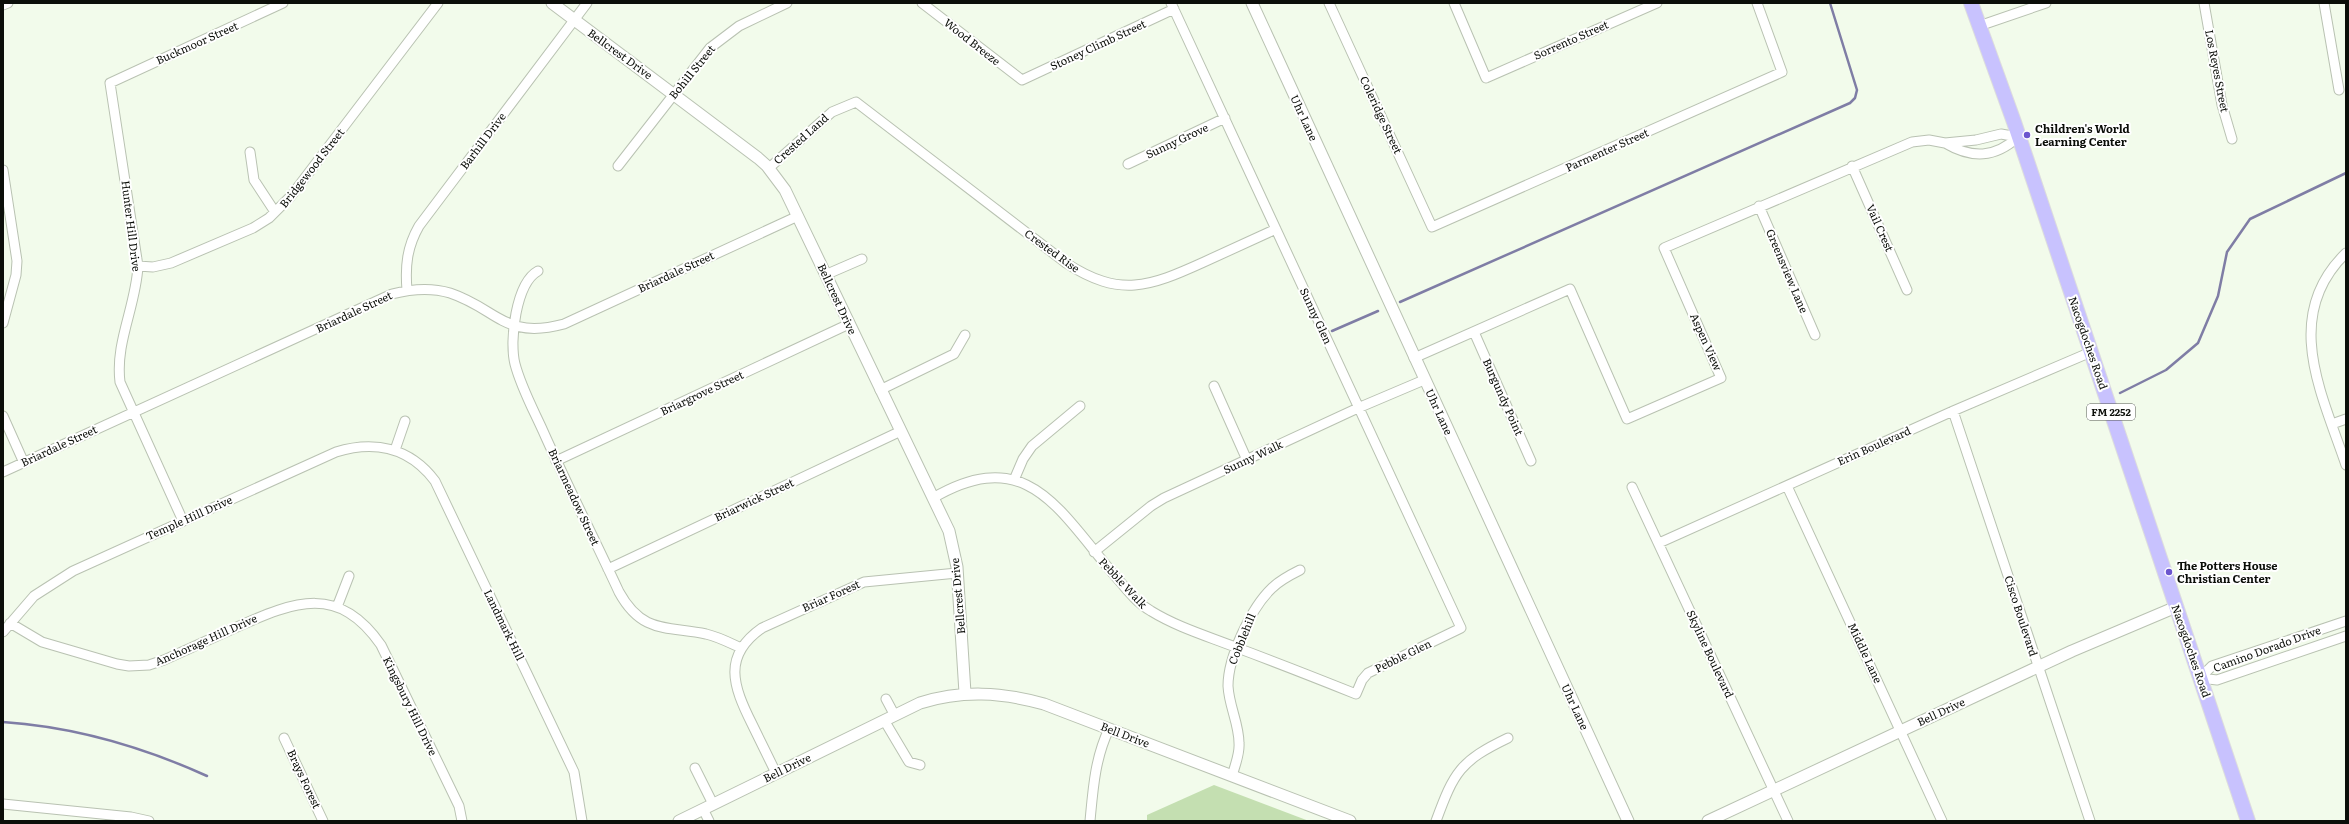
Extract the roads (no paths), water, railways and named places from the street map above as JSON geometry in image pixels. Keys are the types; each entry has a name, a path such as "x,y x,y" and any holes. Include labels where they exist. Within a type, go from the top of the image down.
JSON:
{"main road":[{"name":"Nacogdoches Road","path":"1971,3 2091,352 2248,821"}],"street":[{"path":"3,5 8,3"},
{"name":"Buckmoor Street","path":"110,83 283,3"},
{"name":"Bridgewood Street","path":"138,266 153,267 172,263 253,228 275,212 291,196 438,3"},
{"name":"Bellcrest Drive","path":"552,3 674,93 769,168 785,190 848,324 933,498 952,541 957,573 965,693"},
{"name":"Barhill Drive","path":"407,290 407,258 411,241 419,226 587,3"},
{"name":"Bohill Street","path":"618,166 674,93 719,39 739,26 788,3"},
{"name":"Wood Breeze","path":"922,3 1022,80"},
{"name":"Uhr Lane","path":"1252,3 1628,821"},
{"name":"Coleridge Street","path":"1329,3 1432,227"},
{"name":"Sorrento Street","path":"1454,3 1486,78 1657,3"},
{"name":"Parmenter Street","path":"1432,227 1782,72 1756,3"},
{"path":"1979,26 2046,3"},
{"name":"Los Reyes Street","path":"2204,3 2222,105 2232,139"},
{"path":"2324,3 2339,90"},
{"name":"Stoney Climb Street","path":"1022,80 1173,6"},
{"name":"Sunny Glen","path":"1173,6 1461,628"},
{"name":"Hunter Hill Drive","path":"110,83 138,266 137,278 118,364 120,382 132,412 183,521"},
{"name":"Crested Land","path":"769,168 832,112 856,102"},
{"name":"Crested Rise","path":"856,102 1066,263 1081,273 1103,282 1132,286 1152,284 1171,277 1276,229"},
{"name":"Sunny Grove","path":"1128,164 1225,118"},
{"name":"Aspen View","path":"1414,358 1570,289 1627,419 1721,378 1664,248 1852,166 1917,140 1945,143 1976,140 2001,134 2018,137"},
{"name":"Aspen View","path":"1945,143 1964,153 1976,155 2005,148 2018,137"},
{"path":"250,152 254,180 275,212"},
{"name":"Vail Crest","path":"1852,166 1907,290"},
{"path":"3,170 17,261 16,275 3,323"},
{"name":"Greensview Lane","path":"1759,206 1815,335"},
{"name":"Briardale Street","path":"3,472 392,294 407,290 431,289 449,293 515,326 548,329 564,324 798,216"},
{"path":"2346,253 2324,282 2311,324 2310,348 2314,370 2346,465"},
{"path":"825,275 862,259"},
{"name":"Briarmeadow Street","path":"538,271 527,280 522,290 513,344 516,368 556,461 622,599 642,619 667,630 715,636 741,648"},
{"name":"Briargrove Street","path":"556,461 848,324"},
{"name":"Burgundy Point","path":"1474,332 1531,461"},
{"path":"880,390 954,354 965,335"},
{"name":"Erin Boulevard","path":"1659,543 1953,411 2091,352"},
{"name":"Sunny Walk","path":"1094,552 1150,506 1358,408 1424,380"},
{"path":"1214,386 1248,460"},
{"path":"1014,480 1023,459 1032,446 1080,406"},
{"name":"Cisco Boulevard","path":"1953,411 2090,821"},
{"path":"3,416 24,463"},
{"path":"2332,424 2346,419"},
{"path":"395,450 405,421"},
{"name":"Briarwick Street","path":"608,569 901,431"},
{"name":"Temple Hill Drive","path":"3,632 34,596 54,581 183,521 336,452 353,447 370,446 395,450"},
{"name":"Landmark Hill","path":"395,450 417,462 435,481 574,772 582,821"},
{"name":"Pebble Walk","path":"933,498 954,486 993,476 1014,480 1032,486 1049,498 1094,552 1143,606 1178,625 1356,694"},
{"name":"Middle Lane","path":"1787,486 1942,821"},
{"name":"Skyline Boulevard","path":"1632,487 1788,821"},
{"name":"Cobblehill","path":"1232,776 1239,743 1230,706 1229,674 1237,648 1252,613 1261,598 1282,580 1300,570"},
{"name":"Briar Forest","path":"741,648 750,636 762,628 853,585 864,582 957,573"},
{"path":"337,607 349,576"},
{"name":"Anchorage Hill Drive","path":"10,623 42,642 117,664 136,666 149,665 164,660 287,606 322,603 337,607"},
{"name":"Kingsbury Hill Drive","path":"337,607 363,622 381,645 458,806 462,821"},
{"name":"Bell Drive","path":"1708,821 2038,667 2176,607"},
{"name":"Camino Dorado Drive","path":"2200,678 2212,666 2346,621"},
{"name":"Pebble Glen","path":"1356,694 1362,680 1368,673 1461,628"},
{"name":"Camino Dorado Drive","path":"2200,678 2217,680 2346,636"},
{"path":"741,648 735,667 734,679 738,696 776,773"},
{"name":"Bell Drive","path":"679,821 894,714 936,698 965,693 983,692 1024,698 1350,821"},
{"path":"886,700 894,714"},
{"path":"884,720 909,762 920,765"},
{"path":"1090,821 1095,769 1102,743 1109,729"},
{"name":"Brays Forest","path":"284,738 323,821"},
{"path":"1436,821 1449,787 1463,765 1484,750 1508,738"},
{"path":"695,768 708,807 709,821"},
{"path":"3,804 131,817 149,821"}],"waterway":[{"path":"1400,302 1850,103 1855,98 1857,90 1830,3"},
{"path":"2120,393 2166,370 2198,343 2218,296 2227,252 2250,219 2346,173"},
{"path":"1332,331 1378,311"},
{"path":"3,722 56,728 82,733 133,747 207,776"}],"place":[{"name":"Children's World Learning Center","path":"2027,135"},
{"name":"The Potters House Christian Center","path":"2169,572"}]}
